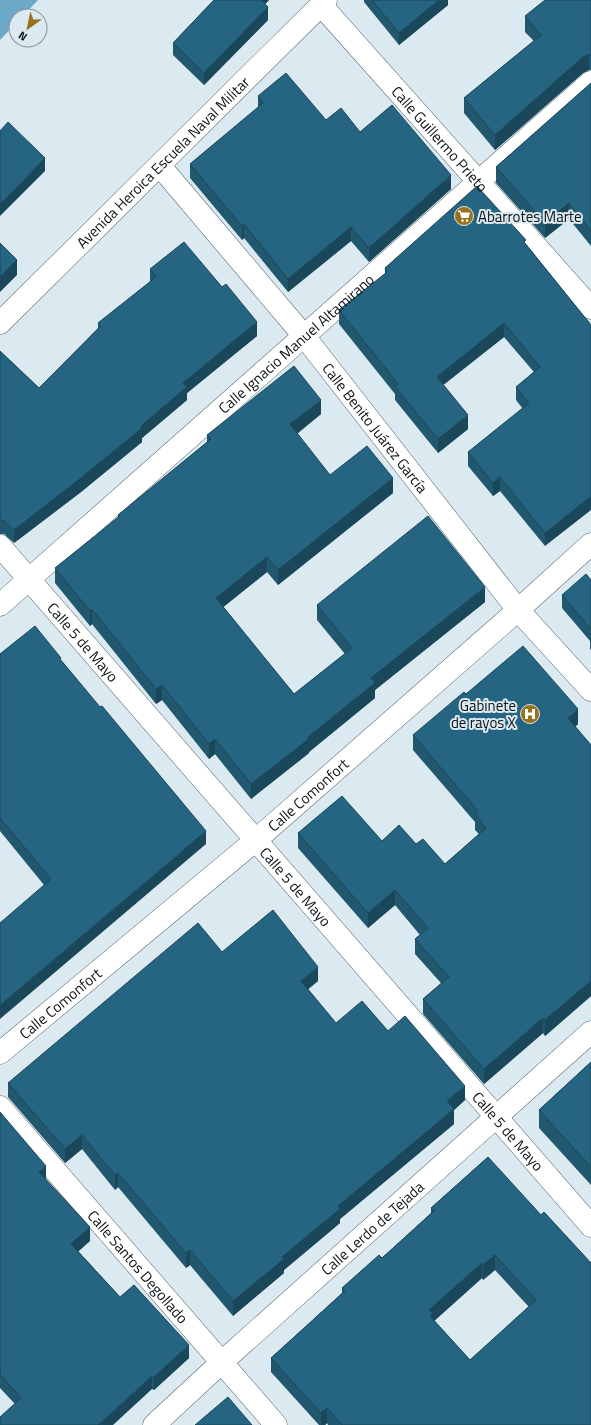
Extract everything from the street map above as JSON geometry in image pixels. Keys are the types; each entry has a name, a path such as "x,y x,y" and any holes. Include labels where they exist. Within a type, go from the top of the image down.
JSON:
{"street":[{"name":"Avenida Heroica Escuela Naval Militar","path":"0,323 324,2"},
{"name":"Calle Guillermo Prieto","path":"324,2 591,308"},
{"name":"Calle Ignacio Manuel Altamirano","path":"0,605 591,82"},
{"name":"Calle Benito Juárez García","path":"160,166 304,336 518,610 591,690"},
{"name":"Calle Comonfort","path":"0,1053 256,840 591,544"},
{"name":"Calle 5 de Mayo","path":"0,546 591,1226"},
{"name":"Calle Lerdo de Tejada","path":"154,1425 222,1362 591,1032"},
{"name":"Calle Santos Degollado","path":"0,1107 276,1425"}],"water":[{"path":"0,0 38,0 30,8 8,8 8,32 0,40"}],"building":[{"path":"214,0 261,0 268,7 204,73 173,43"},
{"path":"372,0 439,0 399,33"},
{"path":"545,0 591,0 591,55 589,54 583,57 495,135 464,98 541,35 525,16"},
{"path":"286,73 326,120 341,108 360,132 392,105 451,175 369,248 351,227 288,279 244,224 242,226 190,164 263,103 258,96"},
{"path":"591,83 591,231 569,203 545,223 496,167"},
{"path":"8,122 45,158 0,204 0,131"},
{"path":"477,186 526,240 524,242 591,325 591,496 545,533 500,477 493,483 468,452 529,403 516,387 540,367 504,323 437,377 468,415 438,439 395,387 398,384 339,310 387,272 385,268"},
{"path":"184,242 222,287 226,284 257,322 183,383 187,387 141,426 142,428 14,530 4,521 0,520 0,351 39,388 101,326 98,323 156,277 150,269"},
{"path":"0,243 17,260 0,277"},
{"path":"294,366 321,400 290,424 330,475 367,446 393,478 278,570 267,557 216,598 294,694 352,648 317,605 428,516 485,587 371,678 375,683 308,737 309,739 251,784 215,739 209,744 162,685 156,689 92,609 90,611 55,568 120,516 118,515 211,439 207,435"},
{"path":"586,574 591,580 591,629 562,595"},
{"path":"35,626 100,707 102,706 206,831 0,1005 0,923 51,879 0,818 0,654"},
{"path":"523,646 578,709 568,718 591,745 591,981 545,1020 543,1018 484,1069 423,999 449,977 415,939 428,928 395,890 368,913 298,833 342,796 382,841 399,825 416,844 423,839 445,864 486,828 475,814 478,811 413,735 464,692 466,694"},
{"path":"273,910 318,967 301,981 336,1023 362,1001 388,1031 405,1016 465,1086 447,1101 454,1109 338,1206 340,1209 282,1257 284,1259 233,1301 190,1250 186,1253 118,1173 115,1175 82,1135 65,1149 8,1083 198,923 222,952"},
{"path":"591,1062 591,1167 539,1110"},
{"path":"0,1112 46,1166 39,1172 90,1227 71,1244 120,1297 134,1285 189,1345 98,1425 0,1425 0,1417 21,1398 0,1374"},
{"path":"488,1157 541,1215 544,1212 591,1263 591,1425 342,1425 327,1408 321,1413 271,1358 345,1291 342,1288 379,1255 382,1258 434,1211 431,1208","holes":["495,1255 536,1300 470,1360 430,1316 433,1314 429,1310 482,1263 483,1265"]},
{"path":"228,1397 252,1425 195,1425"}],"place":[{"name":"Abarrotes Marte","path":"464,216"},
{"name":"Gabinete de rayos X","path":"530,714"}]}
